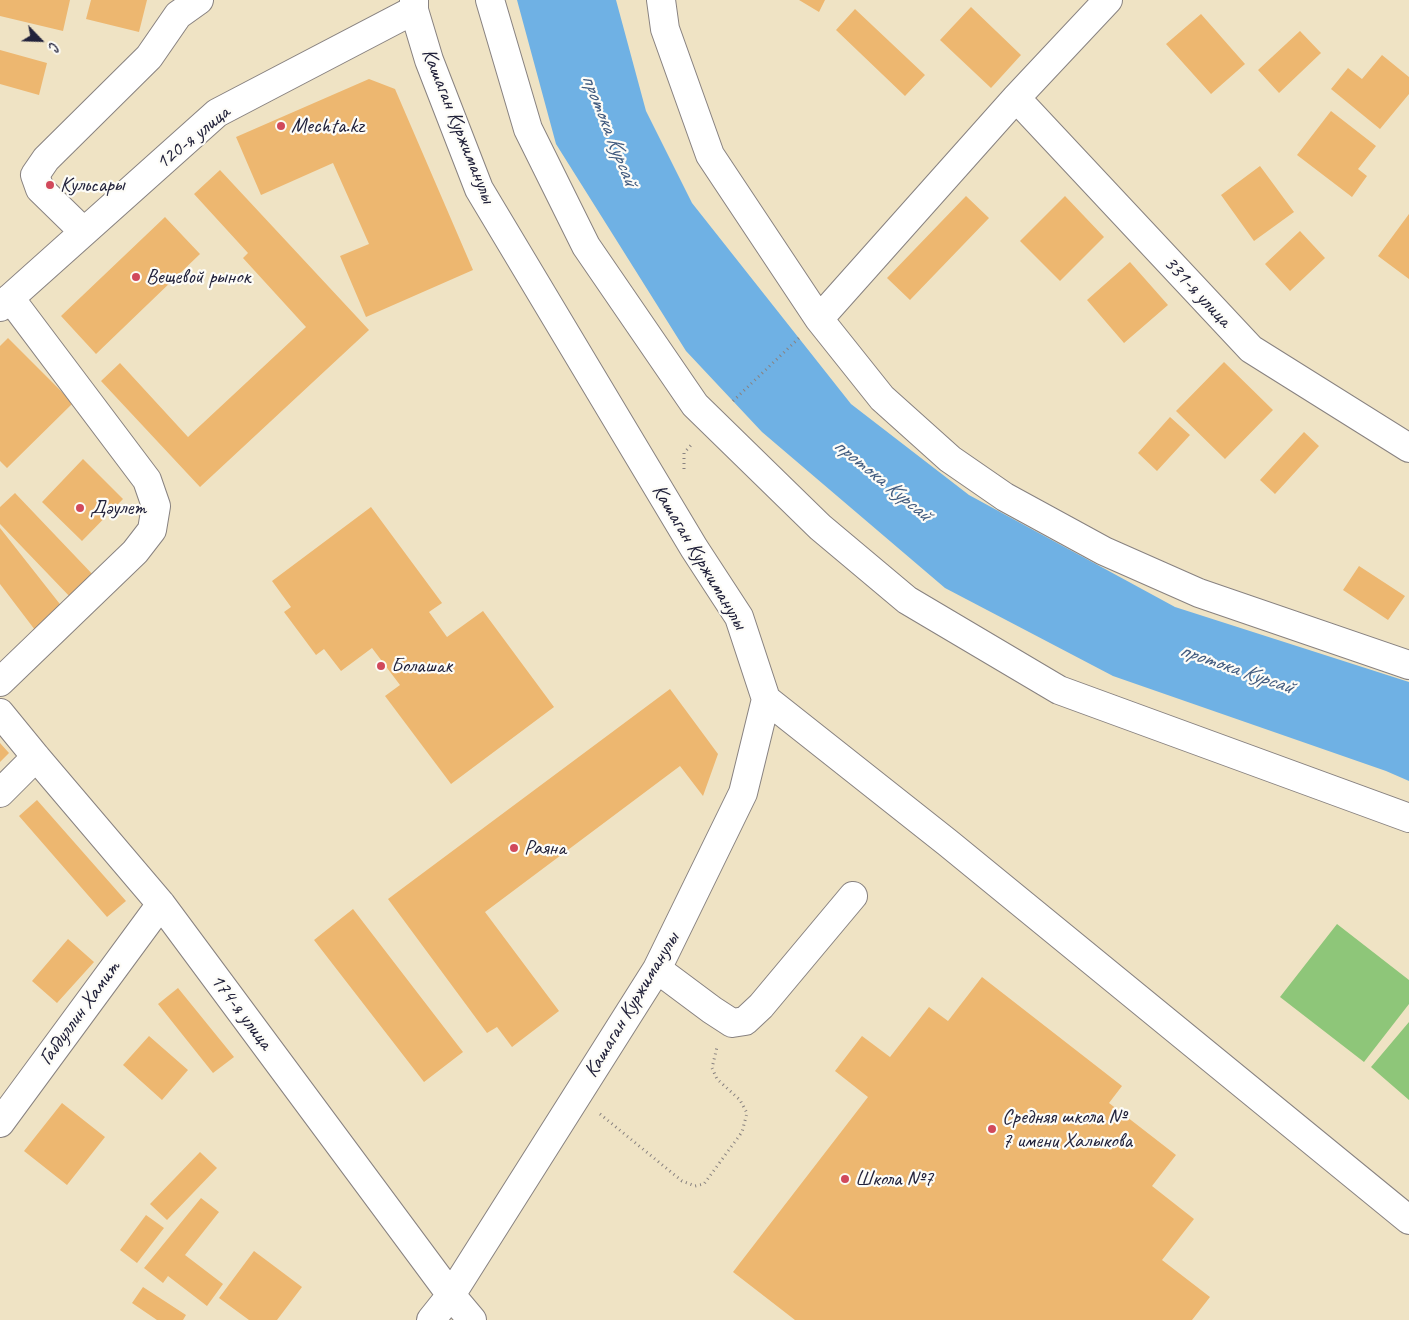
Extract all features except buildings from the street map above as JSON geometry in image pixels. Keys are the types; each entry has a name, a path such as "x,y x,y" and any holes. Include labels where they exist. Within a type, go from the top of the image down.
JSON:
{"street":[{"path":"84,232 40,189 36,175 46,159 149,57 178,15 199,0"},
{"path":"490,0 528,129 586,246 695,405 820,527 907,600 1059,690 1409,818"},
{"path":"661,0 665,29 710,155 819,319 882,398 950,459 1004,497 1104,551 1199,594 1409,665"},
{"path":"819,319 1016,98 1108,0"},
{"name":"120-я улица","path":"5,302 217,113 414,5"},
{"name":"Кашаган Куржиманулы","path":"414,5 429,60 479,189 694,548 739,617 766,699 743,793 657,969 451,1294 431,1320"},
{"name":"331-я улица","path":"1016,98 1251,349 1409,448"},
{"path":"0,682 135,552 152,530 156,506 147,480 5,302"},
{"path":"766,699 948,843 1409,1220"},
{"name":"174-я улица","path":"0,713 161,904 472,1320"},
{"path":"0,794 36,757"},
{"path":"657,969 732,1023 745,1021 761,1006 852,896"},
{"name":"Габдуллин Хамит","path":"0,1123 161,904"}],"path":[{"path":"687,475 682,467 684,453 712,420 819,319"},
{"path":"577,1096 682,1181 695,1186 704,1184 742,1132 747,1113 740,1100 717,1079 712,1068 716,1048 732,1023"}],"green space":[{"path":"1337,924 1409,980 1409,1004 1364,1062 1280,997"},
{"path":"1409,1022 1409,1100 1371,1067"}],"water":[{"name":"протока Курсай","path":"517,0 616,0 646,111 692,203 851,404 969,495 1175,607 1409,682 1409,781 1386,771 1113,676 945,588 762,432 686,351 556,144"}],"place":[{"name":"Mechta.kz","path":"281,126"},
{"name":"Кульсары","path":"50,185"},
{"name":"Вещевой рынок","path":"136,277"},
{"name":"Дәулет","path":"80,508"},
{"name":"Болашак","path":"381,666"},
{"name":"Раяна","path":"514,848"},
{"name":"Средняя школа № 7 имени Халыкова","path":"992,1129"},
{"name":"Школа №7","path":"845,1179"}]}
